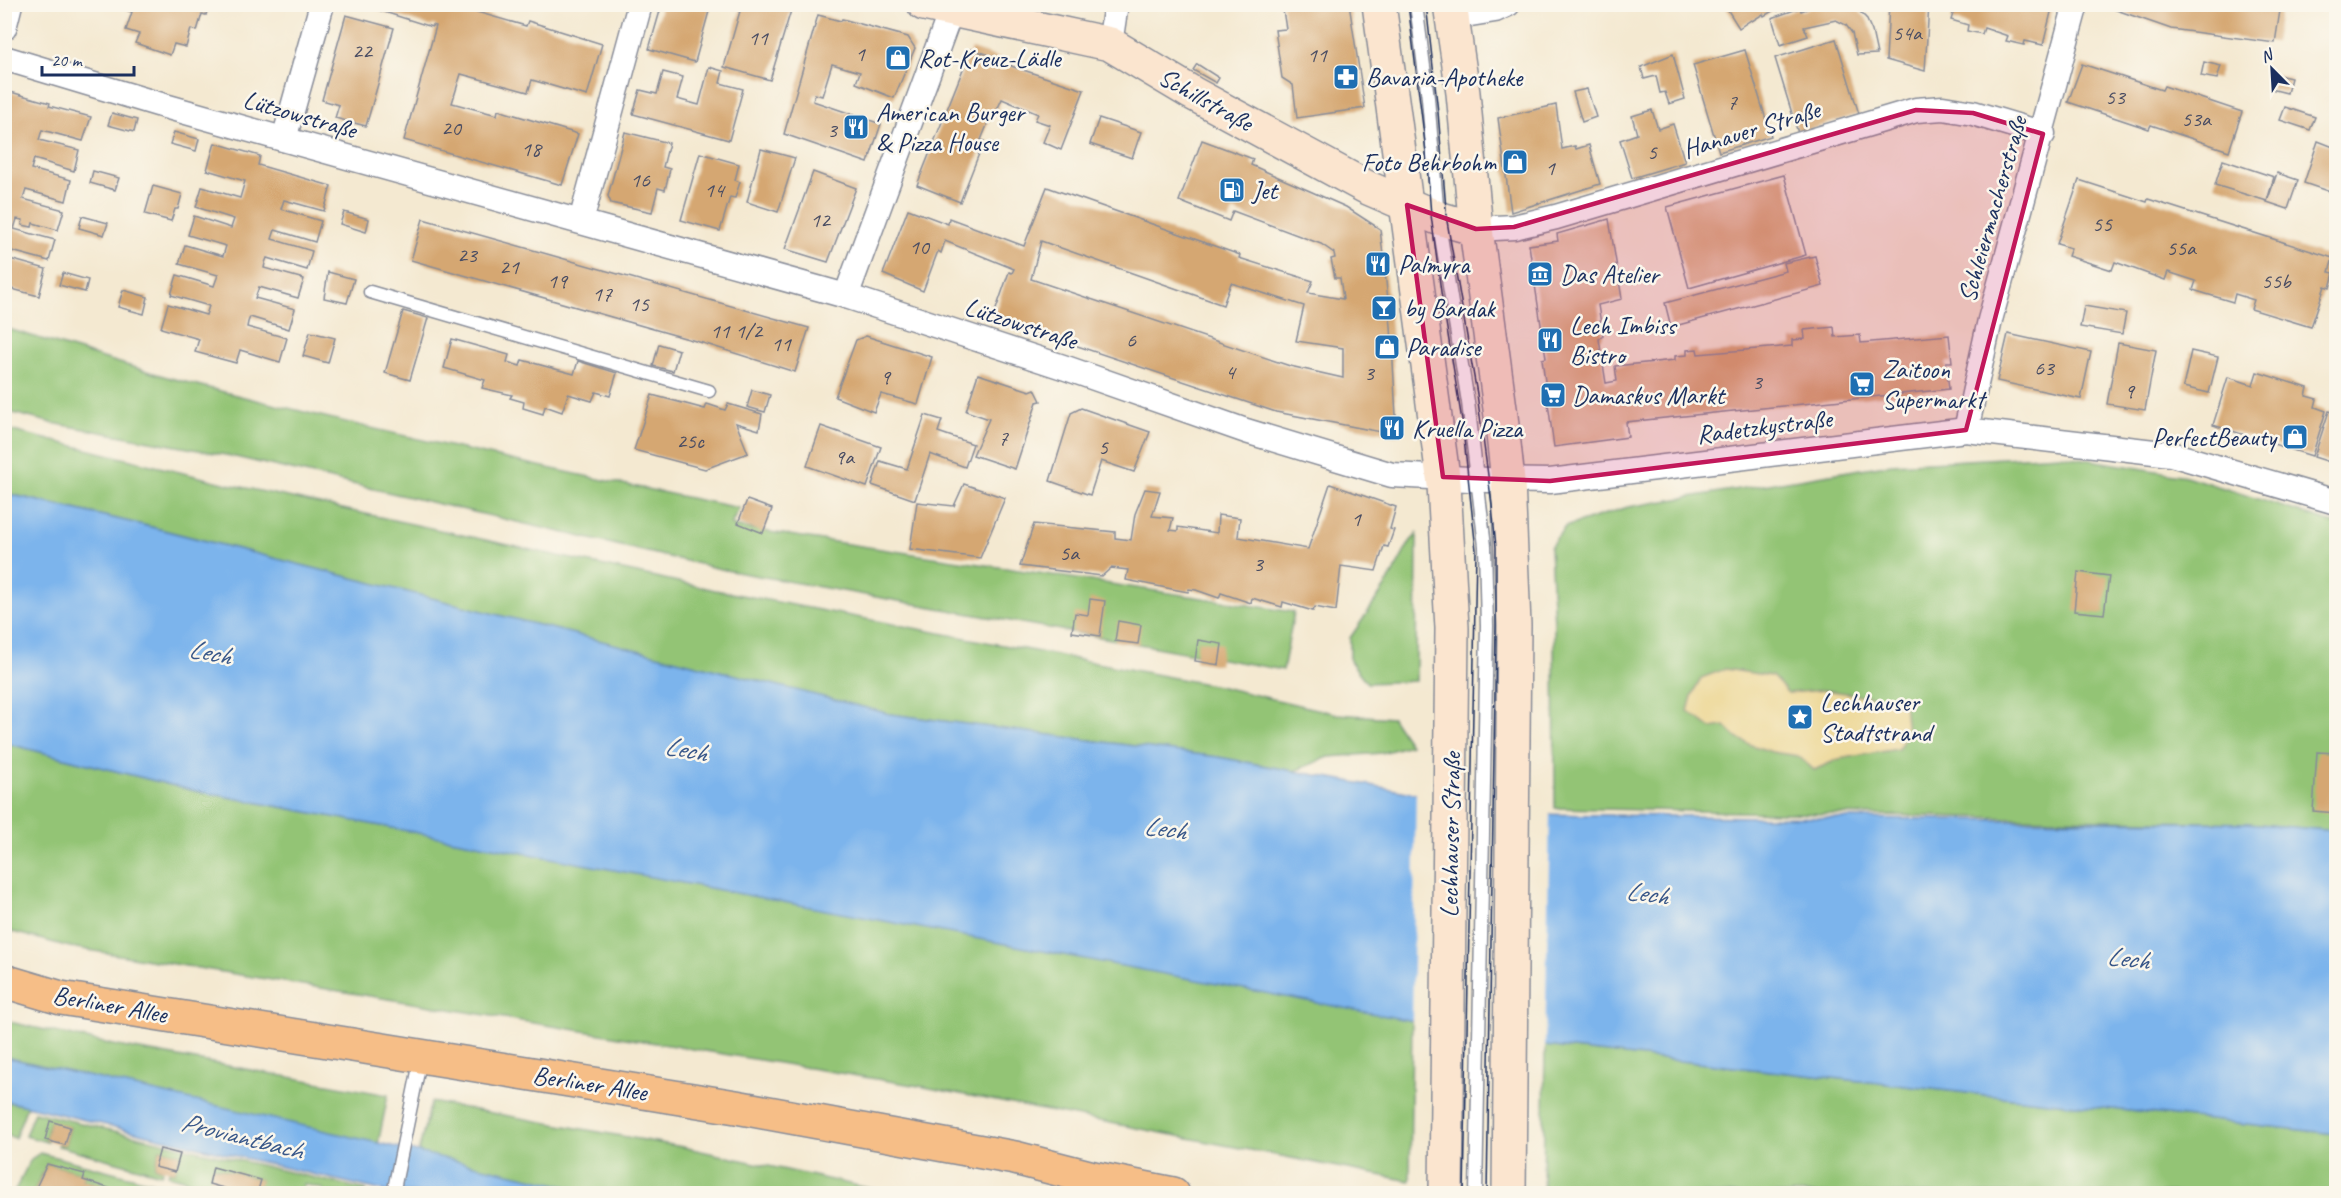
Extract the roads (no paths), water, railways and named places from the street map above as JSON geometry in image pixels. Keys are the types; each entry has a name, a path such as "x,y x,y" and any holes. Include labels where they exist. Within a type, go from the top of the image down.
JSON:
{"main road":[{"name":"Berliner Allee","path":"4,981 62,998 736,1107 1015,1158 1091,1186 1173,1194"}],"street":[{"path":"4,28 10,4"},
{"path":"284,139 322,4"},
{"path":"581,221 640,4"},
{"path":"1110,44 1116,4"},
{"name":"Lechhauser Straße","path":"1378,4 1443,477 1452,628 1446,1194"},
{"path":"1508,4 1495,10 1451,11 1463,93 1476,229 1501,416 1492,480 1501,626 1509,1194"},
{"name":"Schleiermacherstraße","path":"1966,430 1990,320 2043,134 2076,4"},
{"path":"846,296 938,8"},
{"name":"Schillstraße","path":"938,8 1110,44 1241,120 1366,187 1438,218 1476,229"},
{"name":"Lützowstraße","path":"4,58 846,296 1066,368 1246,431 1392,475 1443,477"},
{"name":"Hanauer Straße","path":"1476,229 1514,227 1556,217 1916,110 1943,108 1972,113 2043,134"},
{"name":"Radetzkystraße","path":"1443,477 1550,481 1966,430 2171,454 2337,502"}],"lane":[{"path":"1416,4 1428,98 1438,218 1468,402 1492,480"},
{"path":"370,292 709,391"},
{"path":"1476,1194 1501,626"},
{"path":"393,1194 421,1056"}],"water":[{"name":"Lech","path":"4,493 143,525 890,714 1218,757 1526,814 2247,823 2336,831 2336,1134 1545,1046 191,790 5,743"},
{"name":"Proviantbach","path":"5,1057 595,1193 392,1193 5,1101"}],"tram line":[{"path":"1408,4 1426,152 1431,215 1462,421 1476,550 1464,1194"},
{"path":"1426,4 1447,221 1477,394 1496,547 1487,1194"}],"place":[{"name":"Rot-Kreuz-Lädle","path":"898,58"},
{"name":"Bavaria-Apotheke","path":"1346,77"},
{"name":"American Burger & Pizza House","path":"856,127"},
{"name":"Foto Behrbohm","path":"1515,162"},
{"name":"Jet","path":"1232,190"},
{"name":"Palmyra","path":"1378,264"},
{"name":"Das Atelier","path":"1540,274"},
{"name":"by Bardak","path":"1384,308"},
{"name":"Lech Imbiss Bistro","path":"1550,340"},
{"name":"Paradise","path":"1387,347"},
{"name":"Zaitoon Supermarkt","path":"1862,384"},
{"name":"Damaskus Markt","path":"1553,395"},
{"name":"Kruella Pizza","path":"1392,428"},
{"name":"PerfectBeauty","path":"2295,437"},
{"name":"Lechhauser Stadtstrand","path":"1800,717"}]}
